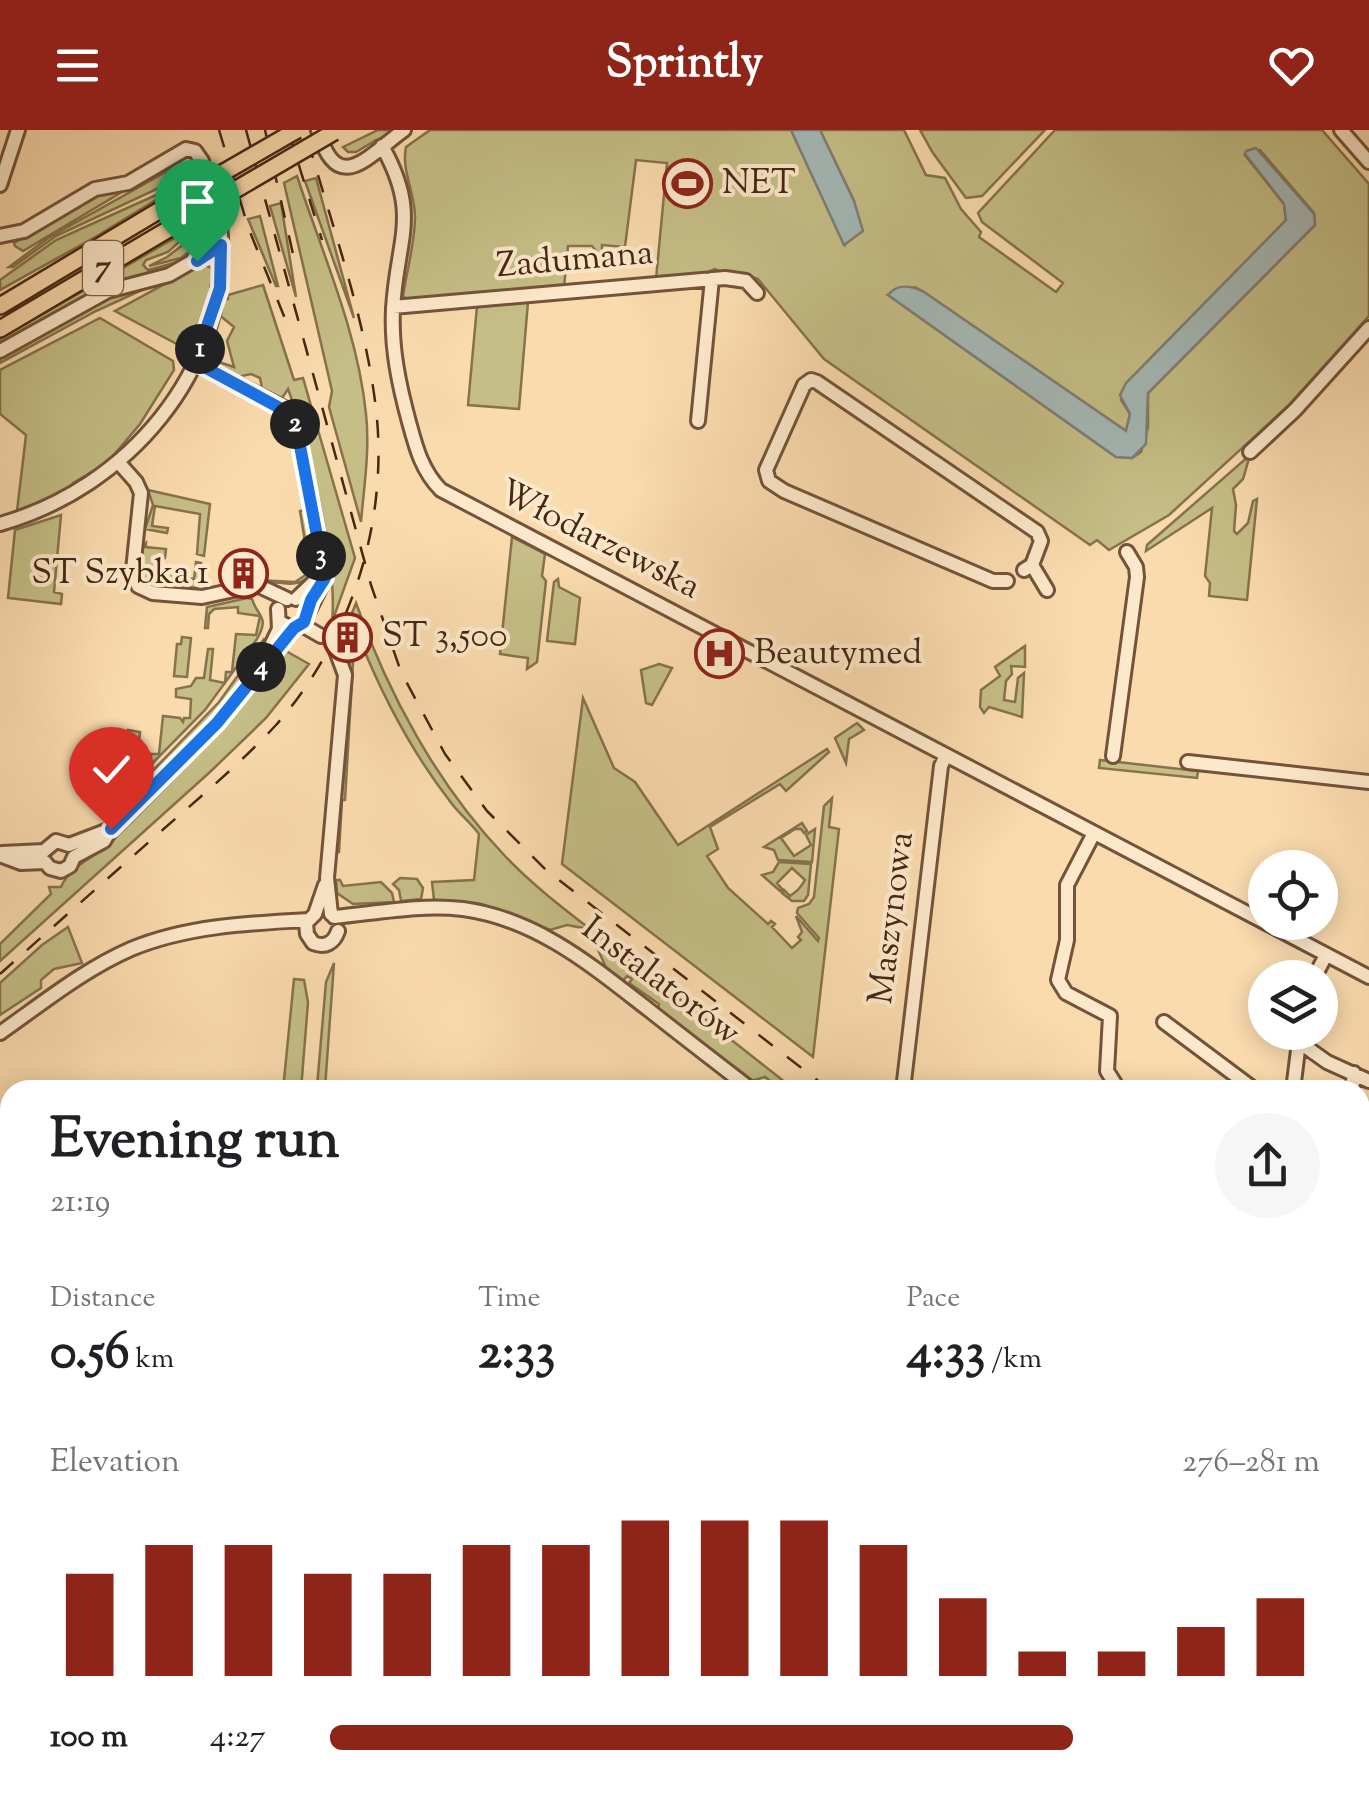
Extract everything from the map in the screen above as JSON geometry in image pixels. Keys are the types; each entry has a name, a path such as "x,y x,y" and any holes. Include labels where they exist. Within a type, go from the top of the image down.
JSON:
{"main road":[{"name":"7","path":"0,306 297,130"},
{"name":"7","path":"0,328 330,131"}],"street":[{"path":"0,185 18,130"},
{"path":"330,131 327,157 339,166 359,164 404,130"},
{"path":"1340,130 1369,162"},
{"name":"Włodarzewska","path":"382,146 401,184 405,210 393,307 394,353 420,460 441,490 1326,955 1367,971"},
{"path":"0,236 24,231 95,189 128,183 186,149 195,151 202,161 220,224 221,245 220,288 195,362 164,414 119,463 71,496 0,524"},
{"path":"0,350 98,296 169,275 221,245"},
{"path":"698,421 712,280"},
{"name":"Zadumana","path":"393,307 712,280 746,281 758,293"},
{"path":"1250,452 1295,410 1369,328"},
{"path":"71,851 104,841 111,829 208,733 302,620 324,583 291,414 195,362"},
{"path":"1007,581 993,581 769,482 766,470 804,385 812,380 817,382 1037,532 1041,541 1028,567 1047,590"},
{"path":"119,463 141,494 133,570 138,586 153,593 196,597 257,585 322,635"},
{"path":"1114,756 1137,577 1127,552"},
{"path":"263,664 285,607 319,577 322,563"},
{"path":"285,607 302,620"},
{"path":"328,878 310,923 321,945 331,942 334,921 328,878 345,676 335,648"},
{"name":"Maszynowa","path":"904,1080 941,766 946,755"},
{"path":"1188,762 1369,782"},
{"path":"1094,833 1067,885 1067,940 1058,980 1066,994 1110,1016 1107,1072 1112,1080"},
{"path":"0,854 20,864 44,856 56,841 71,851"},
{"path":"44,856 53,870 61,871 70,866 71,851"},
{"name":"Instalatorów","path":"334,921 373,912 463,909 528,927 582,959 739,1080"},
{"path":"0,1033 79,976 130,950 191,932 270,923 279,929 334,921"},
{"path":"1323,960 1326,955"},
{"path":"1164,1022 1241,1080"},
{"path":"1295,1080 1299,1050"},
{"path":"1314,1050 1327,1062 1367,1080"},
{"path":"1353,1080 1354,1072"}],"shaded area":[{"path":"378,130 397,130 356,152 343,147"},
{"path":"430,130 791,130 845,244 854,201 820,130 904,130 926,175 945,178 961,209 981,232 979,237 1056,292 1063,283 982,222 978,213 1055,130 1322,130 1369,184 1369,316 1288,406 1169,515 1109,550 1097,540 1090,545 824,359 758,279 715,269 702,275 656,279 667,163 636,160 625,247 602,245 602,258 592,246 568,246 564,287 406,299 403,296 415,217 405,165 406,147","holes":["1260,150 1314,213 1315,225 1148,393 1148,427 1141,452 1132,458 1116,457 888,295 915,287 924,292 1126,431 1130,414 1121,400 1286,220 1284,204 1245,155"]},
{"path":"791,130 820,130 854,201 863,231 844,245"},
{"path":"920,130 1045,130 982,196 966,198"},
{"path":"1256,148 1314,214 1315,225 1148,393 1146,444 1132,458 1116,457 888,295 905,287 924,292 1126,431 1130,414 1120,395 1126,383 1286,220 1284,204 1245,154"},
{"path":"175,167 184,167 191,173 56,236 9,267 48,238"},
{"path":"297,176 338,293 362,383 367,441 361,522 329,407 332,391 284,183"},
{"path":"316,178 354,318 305,181"},
{"path":"185,182 0,290 0,280 56,240"},
{"path":"132,186 23,251 15,246 14,243 91,197"},
{"path":"281,203 296,297 270,206"},
{"path":"260,216 278,286 248,219"},
{"path":"199,224 168,252 146,260 143,265 148,270 189,259 0,346 0,339"},
{"path":"206,227 207,237 181,258 149,266 167,257"},
{"path":"202,264 212,268 212,288 188,350 115,311"},
{"path":"263,285 294,380 303,378 355,558 332,622 331,569 320,504 288,389 282,398 263,393 260,378 251,374 233,378 205,359 212,331 216,331 208,351 210,359 234,367 227,341 234,327 217,313 228,295"},
{"path":"145,286 0,363 0,358 106,296"},
{"path":"528,302 519,409 468,405 477,306"},
{"path":"100,318 173,361 174,370 140,424 107,463 73,483 72,489 17,511 26,435 0,414 0,370"},
{"path":"1250,455 1243,479 1233,489 1237,534 1248,523 1253,501 1257,499 1247,600 1209,596 1210,583 1205,576 1212,508 1146,551 1147,545"},
{"path":"148,490 210,504 204,556 197,554 200,514 155,506 152,526 168,528 167,533 145,529 153,505"},
{"path":"306,510 314,560 312,570 307,578 297,583 258,580 295,582 310,572 300,511"},
{"path":"61,515 54,592 62,594 61,604 8,598 15,530"},
{"path":"512,537 545,554 537,662 527,669 528,658 500,654"},
{"path":"146,543 146,547 166,549 165,558 156,558 155,575 194,579 196,562 201,563 197,588 146,582 141,562"},
{"path":"558,579 559,587 580,598 575,644 547,641 554,582"},
{"path":"252,599 263,621 261,631 225,683 226,672 232,672 236,634 256,635 260,616 238,613 238,607 214,609 205,628 207,607"},
{"path":"356,603 383,671 417,737 458,800 505,856 559,905 782,1080 765,1077 750,1080 658,1009 659,1004 629,983 632,979 627,976 621,983 609,974 594,941 583,928 567,925 550,930 481,904 434,900 432,882 474,880 479,834 452,805 411,745 362,645 354,646 345,800 339,852 335,852 351,644 340,643"},
{"path":"182,637 191,638 187,677 174,676 177,644 181,644"},
{"path":"264,639 268,642 256,662 214,717 149,785 138,786 219,702"},
{"path":"1025,646 1025,667 1011,666 1004,700 1015,702 1018,678 1024,673 1022,717 989,707 984,713 980,707 981,690 1000,676 995,667"},
{"path":"208,649 213,649 210,680 225,683 205,710 133,783 118,770 114,762 124,763 128,730 140,732 137,761 149,763 151,754 159,754 163,716 183,722 190,718 191,699 176,697 176,689 204,678"},
{"path":"286,651 309,664 266,718 0,961 0,944 51,894 49,887 61,887 71,873 105,848 201,750"},
{"path":"659,664 672,668 652,705 646,703 641,670"},
{"path":"583,698 614,768 635,782 678,845 827,749 829,752 786,791 780,784 710,827 718,849 707,856 728,888 768,924 775,924 772,927 792,948 801,940 798,937 802,932 796,916 818,941 797,913 814,897 824,806 832,798 829,827 839,829 813,1057 562,864"},
{"path":"857,723 864,730 849,739 846,763 835,738"},
{"path":"1100,760 1198,771 1197,778 1099,768"},
{"path":"802,823 807,831 795,829 781,838 794,856 811,845 806,835 815,829 812,862 778,860 774,850 764,847"},
{"path":"779,862 811,864 804,901 792,901 782,893 784,890 790,896 805,880 792,868 777,883 780,891 762,875 773,872"},
{"path":"400,878 417,879 423,888 421,899 401,901 393,884"},
{"path":"336,880 343,886 381,882 392,893 394,902 353,904 337,893"},
{"path":"68,927 82,963 54,969 41,980 41,988 0,1015 0,983"},
{"path":"334,963 326,1080 318,1080 326,982"},
{"path":"294,979 304,980 308,1002 302,1080 284,1080"}],"railway":[{"path":"219,130 248,227 288,326"},
{"path":"246,130 371,585 401,672 445,754 487,811 546,870 817,1080"},
{"path":"265,130 293,254"},
{"path":"288,130 322,240"},
{"path":"0,974 276,725 325,656 359,578 376,494 376,409 355,303 305,130"}],"place":[{"name":"NET","path":"687,184"},
{"name":"ST Szybka 1","path":"244,574"},
{"name":"ST 3,500","path":"347,637"},
{"name":"Beautymed","path":"719,654"}],"route":[{"path":"111,829 199,743 294,628 302,625 325,578 291,414 195,362 220,288 221,245 197,261"}]}
